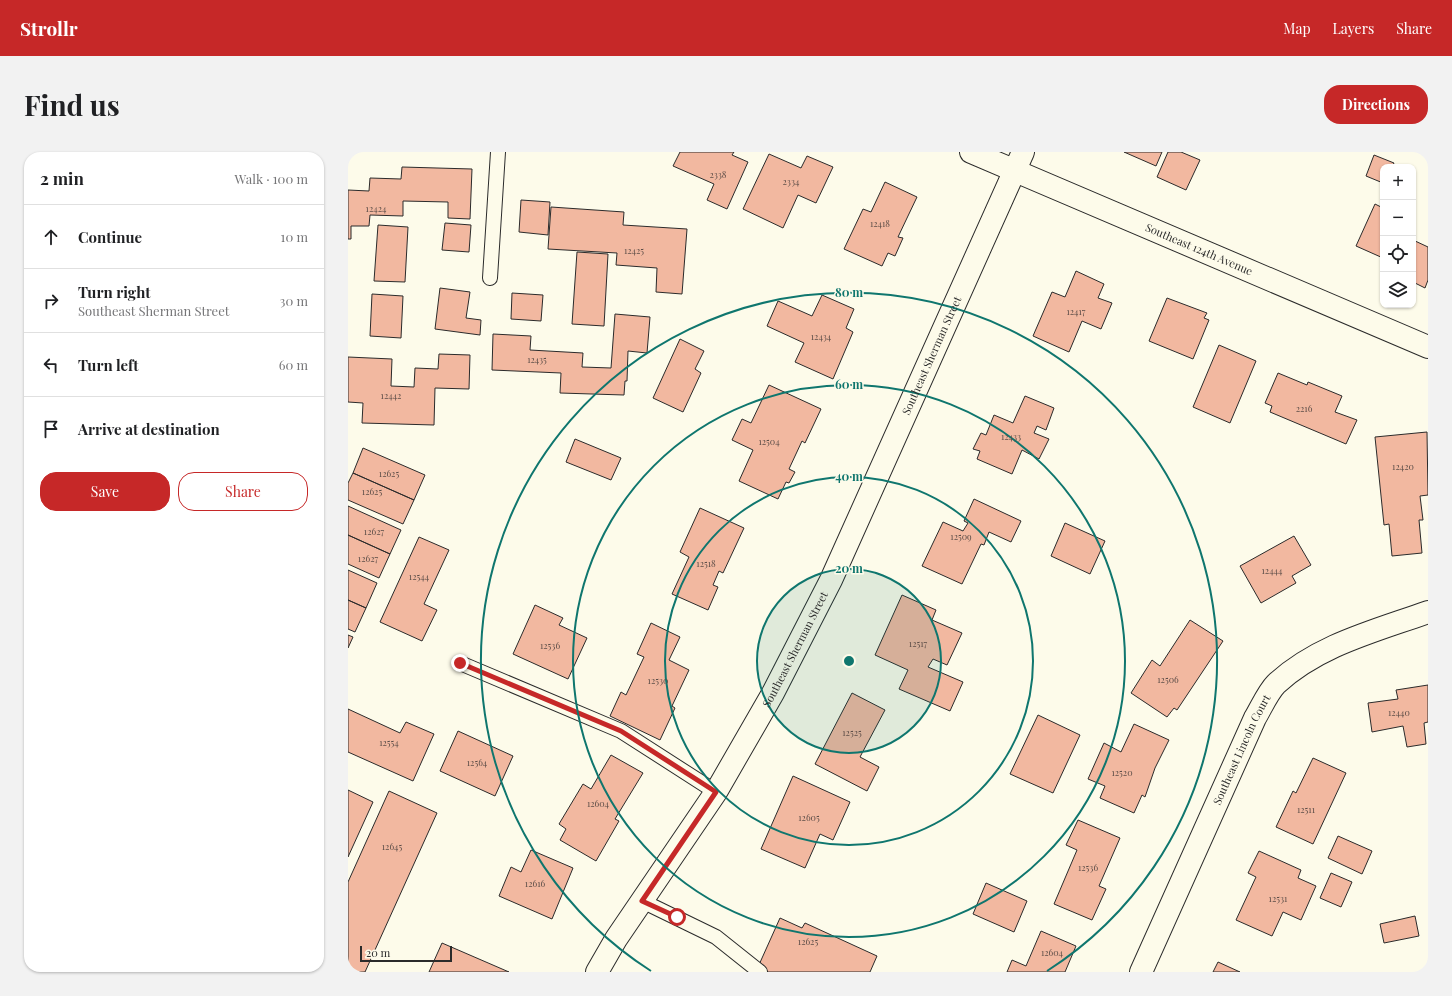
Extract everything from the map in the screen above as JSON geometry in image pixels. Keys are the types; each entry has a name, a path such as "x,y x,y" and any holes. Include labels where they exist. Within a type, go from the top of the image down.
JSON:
{"street":[{"name":"Southeast 124th Avenue","path":"971,152 1019,162 1428,348"},
{"name":"Southeast Sherman Street","path":"597,972 616,939 716,792 772,693 831,580 1019,162"},
{"name":"Southeast Lincoln Court","path":"1141,972 1255,718 1275,685 1297,668 1322,652 1352,639 1428,612"}],"lane":[{"path":"490,278 498,152"},
{"path":"460,663 621,731 716,792"},
{"path":"642,901 716,937 760,972"}],"building":[{"path":"680,152 734,152 732,155 748,162 727,209 707,200 714,184 673,166"},
{"path":"1124,152 1162,152 1156,166"},
{"path":"1168,152 1181,152 1200,160 1186,190 1157,177"},
{"path":"769,154 801,168 807,156 833,167 816,203 798,195 783,228 743,209"},
{"path":"1374,155 1394,163 1380,164 1380,182 1366,176"},
{"path":"402,167 472,169 470,219 448,218 448,202 403,201 403,216 370,215 369,226 351,226 351,239 348,239 348,190 369,191 370,178 401,179"},
{"path":"885,182 917,197 898,237 903,238 895,256 888,253 882,266 844,249 863,209 871,212"},
{"path":"521,200 550,202 548,235 519,232"},
{"path":"1375,204 1380,206 1380,257 1356,246"},
{"path":"551,207 624,212 623,225 687,229 682,294 656,292 657,268 616,265 617,253 548,249"},
{"path":"445,223 471,225 469,252 442,250"},
{"path":"378,225 408,227 405,282 374,281"},
{"path":"1416,241 1428,247 1428,280 1425,288 1416,284"},
{"path":"577,252 608,254 604,326 572,324"},
{"path":"1076,271 1104,284 1098,298 1112,303 1101,329 1082,321 1069,352 1033,336 1052,292 1065,297"},
{"path":"440,288 470,292 466,318 481,320 480,335 435,329"},
{"path":"512,293 543,295 541,321 511,319"},
{"path":"372,294 403,296 401,338 370,336"},
{"path":"822,295 854,309 846,328 853,332 833,379 795,362 804,343 767,326 778,301 812,316"},
{"path":"1167,298 1207,313 1204,318 1209,320 1193,359 1149,341"},
{"path":"615,314 650,317 647,353 628,351 627,381 625,381 624,395 560,393 561,373 492,370 493,334 531,336 530,350 583,353 582,367 611,368"},
{"path":"680,339 704,351 695,369 701,373 683,412 653,398"},
{"path":"1219,345 1256,361 1230,423 1193,407"},
{"path":"439,354 470,355 469,389 435,388 434,425 362,423 363,403 348,402 348,357 392,359 391,386 414,387 415,368 438,369"},
{"path":"1278,373 1307,385 1308,382 1342,396 1335,412 1357,420 1346,444 1270,412 1272,406 1265,403"},
{"path":"769,385 821,409 805,443 802,441 789,469 795,472 789,483 786,482 778,499 739,481 753,450 732,440 742,419 751,423"},
{"path":"1025,396 1054,408 1046,430 1037,426 1034,433 1049,439 1039,459 1022,450 1012,474 977,459 980,451 973,449 981,433 986,435 994,415 1013,423"},
{"path":"1427,432 1428,495 1420,496 1423,520 1419,520 1422,553 1392,556 1389,524 1384,525 1375,437"},
{"path":"575,439 621,458 611,480 566,462"},
{"path":"363,448 425,475 414,500 353,473"},
{"path":"353,473 414,500 403,524 348,500 348,483"},
{"path":"974,499 1021,521 1011,542 989,532 984,545 981,544 962,584 922,566 943,522 963,531 968,523 964,521"},
{"path":"348,506 401,530 390,554 348,535"},
{"path":"700,508 744,528 723,573 719,571 713,585 718,587 708,610 672,594 689,557 680,552"},
{"path":"1065,523 1105,541 1090,574 1051,556"},
{"path":"348,535 390,554 379,578 348,564"},
{"path":"1294,536 1311,565 1292,576 1296,583 1261,603 1240,566"},
{"path":"419,537 449,550 424,604 437,610 422,641 380,622"},
{"path":"348,570 377,583 366,608 348,600"},
{"path":"902,595 936,610 932,620 962,633 947,665 933,659 928,667 963,682 950,711 899,689 908,670 875,655"},
{"path":"348,600 366,608 355,632 348,629"},
{"path":"535,605 563,618 559,625 587,638 568,679 513,654"},
{"path":"1190,620 1223,641 1177,710 1174,708 1167,717 1131,693 1152,660 1160,666"},
{"path":"651,623 680,637 669,660 689,670 672,706 675,708 660,740 610,716 621,692 626,695 644,657 637,654"},
{"path":"348,635 353,637 348,648"},
{"path":"1428,685 1428,722 1424,723 1426,744 1407,747 1403,726 1372,732 1368,703 1398,699 1396,690"},
{"path":"852,693 885,710 860,757 879,767 867,791 815,764"},
{"path":"348,709 400,733 406,722 434,734 413,781 348,752"},
{"path":"1038,715 1080,735 1053,793 1010,774"},
{"path":"1134,724 1169,740 1155,768 1145,797 1142,795 1134,813 1100,798 1105,786 1088,779 1104,743 1121,752"},
{"path":"458,731 513,756 495,796 440,771"},
{"path":"611,755 643,773 615,819 619,821 596,861 560,840 566,829 559,824 583,784 591,789"},
{"path":"1313,758 1346,773 1313,844 1276,827 1293,791 1296,793"},
{"path":"793,776 850,802 833,840 820,834 805,868 761,849"},
{"path":"348,790 373,802 348,857"},
{"path":"389,791 437,813 365,972 348,972 348,882"},
{"path":"1078,820 1120,838 1099,886 1106,889 1092,920 1054,904 1077,850 1066,845"},
{"path":"1338,836 1372,851 1362,874 1328,858"},
{"path":"531,850 573,868 552,919 499,896 511,867 521,872"},
{"path":"1259,851 1301,870 1298,878 1316,886 1301,920 1283,912 1272,936 1236,920 1256,877 1248,873"},
{"path":"1331,873 1352,882 1341,907 1320,898"},
{"path":"986,883 1027,901 1014,932 973,914"},
{"path":"1415,916 1419,936 1384,943 1380,924"},
{"path":"780,918 802,928 805,923 877,956 870,972 768,972 758,967"},
{"path":"1041,931 1076,946 1065,972 1007,972 1012,960 1026,966"},
{"path":"442,943 509,972 429,972"},
{"path":"1218,962 1240,972 1213,972"}],"route":[{"path":"460,663 621,731 716,792 642,901 677,917"}]}
